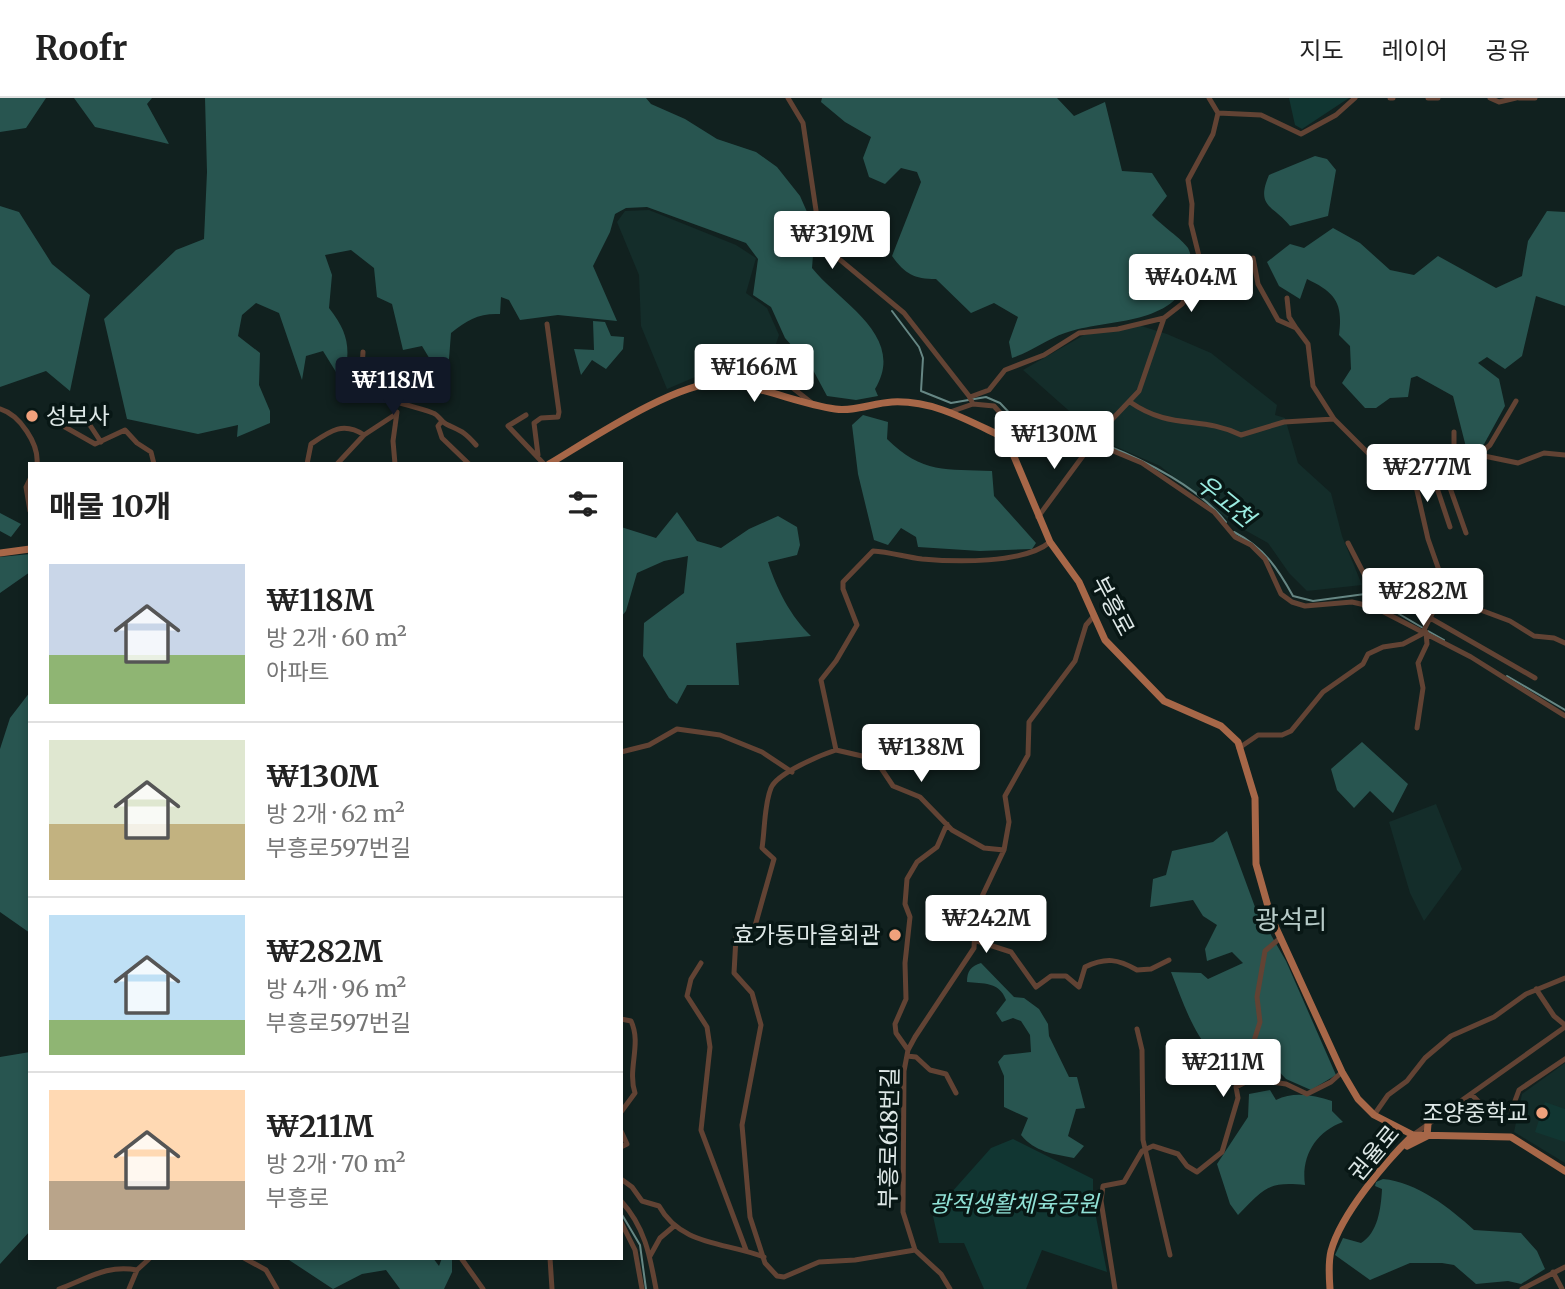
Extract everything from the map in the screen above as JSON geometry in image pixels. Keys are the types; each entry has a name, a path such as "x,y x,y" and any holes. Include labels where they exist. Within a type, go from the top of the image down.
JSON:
{"main road":[{"path":"550,462 624,420 694,387 709,383 733,384 837,410 891,402 915,403 949,412 1003,437"},
{"name":"부흥로","path":"1003,437 1010,447 1049,542 1079,582 1105,640 1148,688 1164,701 1221,726 1240,748 1256,805 1255,847 1259,878 1279,939 1342,1072 1358,1099 1374,1115 1413,1135 1510,1137 1565,1171"},
{"path":"0,553 28,549"},
{"path":"1388,1122 1400,1133 1401,1146"},
{"path":"1393,1153 1427,1136 1428,1124"},
{"name":"권율로","path":"1330,1289 1329,1261 1335,1241 1373,1178 1393,1153 1413,1135"}],"street":[{"path":"788,98 803,123 821,244 904,313 972,400 994,406 1017,427 1041,436 1096,440 1142,463 1214,512 1235,537 1251,545 1265,559 1282,594 1292,601 1306,606 1365,604 1425,631 1565,716"},
{"path":"949,412 989,390 1005,370 1044,355 1079,333 1118,329 1164,318 1182,304 1196,283 1199,260 1191,224 1192,204 1188,180 1213,134 1218,113 1209,98"},
{"path":"1218,113 1261,115 1301,134 1336,115 1355,98"},
{"path":"1429,98 1438,98"},
{"path":"1490,98 1499,102 1535,98"},
{"path":"1253,258 1258,284 1273,312 1282,325 1296,328"},
{"path":"1287,298 1289,317 1309,349 1313,386 1334,419 1383,468 1415,482"},
{"path":"1038,517 1102,430 1139,391 1164,318"},
{"path":"538,454 534,423 541,418 558,417 559,412 547,324"},
{"path":"363,352 362,368 380,393 398,410 434,413 442,421 462,430 476,445"},
{"path":"694,387 726,369 751,360 760,362 790,383 813,404"},
{"path":"1477,456 1490,444 1516,401"},
{"path":"1130,402 1154,418 1173,423 1193,421 1205,426 1223,426 1241,435 1284,422 1334,419"},
{"path":"3,410 30,432 37,462"},
{"path":"80,410 101,442"},
{"path":"339,462 364,435 398,410"},
{"path":"395,462 398,410"},
{"path":"526,415 508,426 515,437 544,462"},
{"path":"1003,416 1003,437"},
{"path":"442,421 438,426 443,438 467,462"},
{"path":"307,462 311,443 340,426 354,428 364,435"},
{"path":"65,427 95,444 125,430 137,443 151,452 154,462"},
{"path":"1415,482 1447,458 1454,447 1454,432"},
{"path":"1447,458 1477,456 1518,463 1544,453 1565,455"},
{"path":"1447,458 1449,485 1466,533"},
{"path":"1431,470 1450,527"},
{"path":"1415,482 1428,539 1447,593 1458,602 1510,621 1535,636 1554,638 1565,643"},
{"path":"836,750 821,680 836,661 857,625 843,589 843,582 873,551 922,559 977,561 1028,554 1049,542"},
{"path":"1348,543 1365,576 1397,599 1535,678"},
{"path":"1417,728 1423,688 1418,663 1427,644 1425,631 1441,596 1447,593"},
{"name":"부흥로618번길","path":"950,1289 941,1274 915,1250 903,1212 904,1071 908,1053 970,959 977,941 976,909 1004,850 1009,822 1005,796 1028,755 1028,722 1075,661 1086,625 1093,617"},
{"path":"1240,748 1258,735 1282,736 1291,731 1323,692 1363,664 1368,654 1383,647 1403,644 1425,631"},
{"path":"623,752 649,745 677,729 720,735 762,751 792,772"},
{"path":"915,1250 855,1260 819,1262 784,1277 776,1276 765,1263 750,1217 742,1125 761,1025 757,1003 734,973 736,937 755,926 774,859 762,848 771,787 780,775 792,772 818,756 836,750 874,759 893,786 920,797 947,824 984,848 1004,850"},
{"name":"부흥로618번길","path":"947,824 937,847 917,862 907,879 905,904 910,916 905,963 906,999 895,1024 896,1032 908,1053 930,1070 946,1074 956,1093"},
{"path":"1279,939 1265,951 1257,997 1260,1022 1252,1047 1252,1067 1256,1076 1264,1081 1286,1084 1307,1094 1331,1082 1342,1072"},
{"path":"977,941 1011,952 1036,987 1051,976 1066,976 1079,987 1085,967 1109,959 1124,962 1137,970 1151,969 1169,960"},
{"path":"701,963 691,979 687,996 707,1027 710,1047 701,1130 746,1250"},
{"path":"1374,1115 1388,1095 1407,1081 1425,1058 1451,1036 1494,1017 1536,989 1565,978"},
{"path":"1536,989 1554,1016 1565,1026"},
{"path":"623,1019 631,1021 636,1044 630,1075 635,1093 623,1109"},
{"name":"권율로","path":"1413,1135 1565,1026"},
{"path":"1137,1029 1142,1050 1145,1148 1170,1255"},
{"path":"1471,1094 1486,1109 1512,1109 1519,1090 1565,1059"},
{"path":"1115,1289 1101,1190 1103,1186 1124,1182 1145,1148 1153,1146 1178,1154 1187,1166 1198,1172 1220,1156 1238,1098 1236,1087 1256,1076"},
{"path":"623,1180 632,1187 642,1202 659,1206 673,1227 734,1250 746,1250 764,1257"},
{"path":"623,1204 640,1227 650,1255 656,1289"},
{"path":"623,1227 635,1250 642,1289"},
{"path":"650,1255 660,1238 673,1227"},
{"path":"129,1289 137,1270 148,1260"},
{"path":"248,1260 266,1270 277,1289"},
{"path":"462,1260 483,1289"},
{"path":"550,1260 552,1289"},
{"path":"59,1289 107,1269 122,1267 137,1270"},
{"path":"1522,1289 1565,1267"},
{"path":"1553,1272 1562,1289"}],"shaded area":[{"path":"0,98 46,98 26,128 0,132"},
{"path":"74,98 152,98 147,104 169,144 95,127"},
{"path":"205,98 646,98 651,104 685,119 717,139 756,152 777,167 800,196 815,230 812,268 853,308 877,337 883,353 883,370 875,389 878,396 856,400 827,396 813,370 785,338 771,307 753,295 758,259 746,243 647,207 626,208 615,214 610,232 593,266 617,321 558,315 520,320 509,300 501,297 500,314 474,318 462,324 451,333 449,359 434,366 422,346 403,350 392,304 377,297 374,268 351,250 325,255 332,275 329,308 346,341 344,377 336,372 323,351 306,356 302,380 279,313 256,303 242,315 238,336 260,353 259,385 270,411 270,423 237,437 238,425 198,434 127,419 104,319 176,250 204,239 207,172"},
{"path":"822,98 1057,98 1074,116 1105,102 1122,171 1152,173 1167,196 1152,215 1188,248 1192,264 1189,280 1167,306 1152,313 1065,333 1012,358 1009,342 1018,317 994,303 971,313 936,279 911,274 892,256 921,182 917,172 901,168 885,184 869,177 863,158 871,137 845,122 821,102"},
{"path":"1315,156 1327,159 1336,170 1328,216 1290,226 1268,205 1264,194 1265,186 1269,175"},
{"path":"0,206 19,212 52,264 90,295 70,391 46,371 0,387"},
{"path":"649,210 736,245 756,258 746,293 767,308 779,335 770,362 740,358 667,389 641,326 639,275 617,222 625,211"},
{"path":"1547,211 1565,212 1565,306 1536,296 1522,356 1505,369 1487,357 1478,363 1499,379 1505,406 1483,446 1467,451 1453,396 1417,376 1411,378 1408,397 1390,398 1376,408 1365,408 1342,383 1351,369 1350,346 1339,335 1340,315 1331,294 1307,279 1300,299 1279,286 1267,262 1290,244 1304,248 1333,228 1360,243 1390,270 1414,275 1438,256 1496,288 1522,276 1528,241"},
{"path":"593,321 605,322 611,336 624,337 623,349 606,369 592,360 581,375 574,349 594,350"},
{"path":"1138,325 1211,353 1277,405 1275,415 1285,418 1298,463 1331,493 1342,536 1362,585 1307,591 1289,573 1268,543 1234,524 1160,466 1103,441 1023,370 1084,335"},
{"path":"863,415 888,422 887,439 924,464 948,469 992,471 994,496 1036,543 1032,549 980,551 918,547 916,537 901,528 888,545 874,540 858,474 852,425"},
{"path":"677,512 697,541 721,548 749,529 778,516 797,527 800,545 797,555 768,562 785,602 811,636 736,643 739,685 687,685 677,704 669,698 643,656 644,623 684,593 688,556 664,561 637,573 623,615 623,528 656,538"},
{"path":"0,513 21,524 11,537 0,531"},
{"path":"28,554 28,573 0,593 0,557"},
{"path":"28,695 28,932 0,912 0,749 10,718"},
{"path":"1362,742 1408,784 1393,813 1370,791 1354,808 1337,790 1331,769"},
{"path":"1436,804 1462,869 1424,921 1410,893 1389,822"},
{"path":"1227,831 1255,907 1286,961 1336,1075 1311,1090 1286,1079 1271,1063 1249,1068 1231,1065 1216,1056 1194,1027 1171,972 1201,973 1208,979 1243,963 1232,952 1207,961 1205,949 1217,925 1203,916 1193,900 1150,907 1153,879 1166,875 1172,851 1213,842"},
{"path":"981,963 1014,997 1024,998 1039,1009 1048,1024 1049,1036 1069,1077 1077,1077 1085,1108 1076,1109 1068,1136 1084,1146 1074,1158 1045,1151 1026,1141 1021,1135 1028,1118 1004,1107 1004,1076 998,1062 1004,1055 1031,1052 1030,1035 1021,1021 1013,1018 1002,1022 996,1013 1006,1000 999,989 967,982 970,969"},
{"path":"28,1052 28,1233 0,1264 0,1057"},
{"name":"조양중학교","path":"1565,1063 1565,1163 1514,1132 1522,1094"},
{"path":"1270,1090 1276,1100 1304,1095 1332,1101 1332,1111 1343,1122 1325,1132 1312,1147 1305,1165 1305,1185 1282,1184 1267,1189 1238,1215 1230,1204 1217,1164 1248,1117 1249,1094"},
{"path":"1383,1179 1396,1181 1420,1191 1444,1205 1474,1230 1521,1233 1537,1251 1545,1269 1521,1284 1508,1281 1476,1284 1454,1265 1410,1263 1370,1280 1335,1255 1343,1238 1361,1243 1375,1227 1382,1189 1375,1186 1376,1182"},
{"path":"289,1260 434,1260 439,1266 441,1260 452,1260 452,1272 444,1289 400,1289 386,1270 362,1274 333,1289"}],"green space":[{"path":"1289,98 1349,98 1302,129 1295,125"},
{"path":"1545,1102 1565,1109 1565,1142 1535,1132"},
{"name":"광적생활체육공원","path":"1013,1139 1093,1179 1093,1202 1107,1272 1042,1250 1026,1289 984,1289 964,1243 939,1243 931,1207 951,1193 991,1148"}],"waterway":[{"name":"우고천","path":"892,311 919,347 923,358 921,391 951,403 986,397 1000,403 1019,423 1042,433 1091,440"},
{"name":"우고천","path":"1106,445 1139,459 1187,487 1215,509 1226,522"},
{"name":"우고천","path":"1234,532 1269,559 1293,596 1313,601 1365,594 1423,628"},
{"name":"우고천","path":"1428,631 1444,640"},
{"name":"우고천","path":"1507,676 1565,710"},
{"path":"623,1216 640,1245 646,1289"}],"place":[{"name":"성보사","path":"32,416"},
{"name":"효가동마을회관","path":"895,935"},
{"name":"조양중학교","path":"1542,1113"}],"district":[{"name":"광석리","path":"1291,920"}]}
